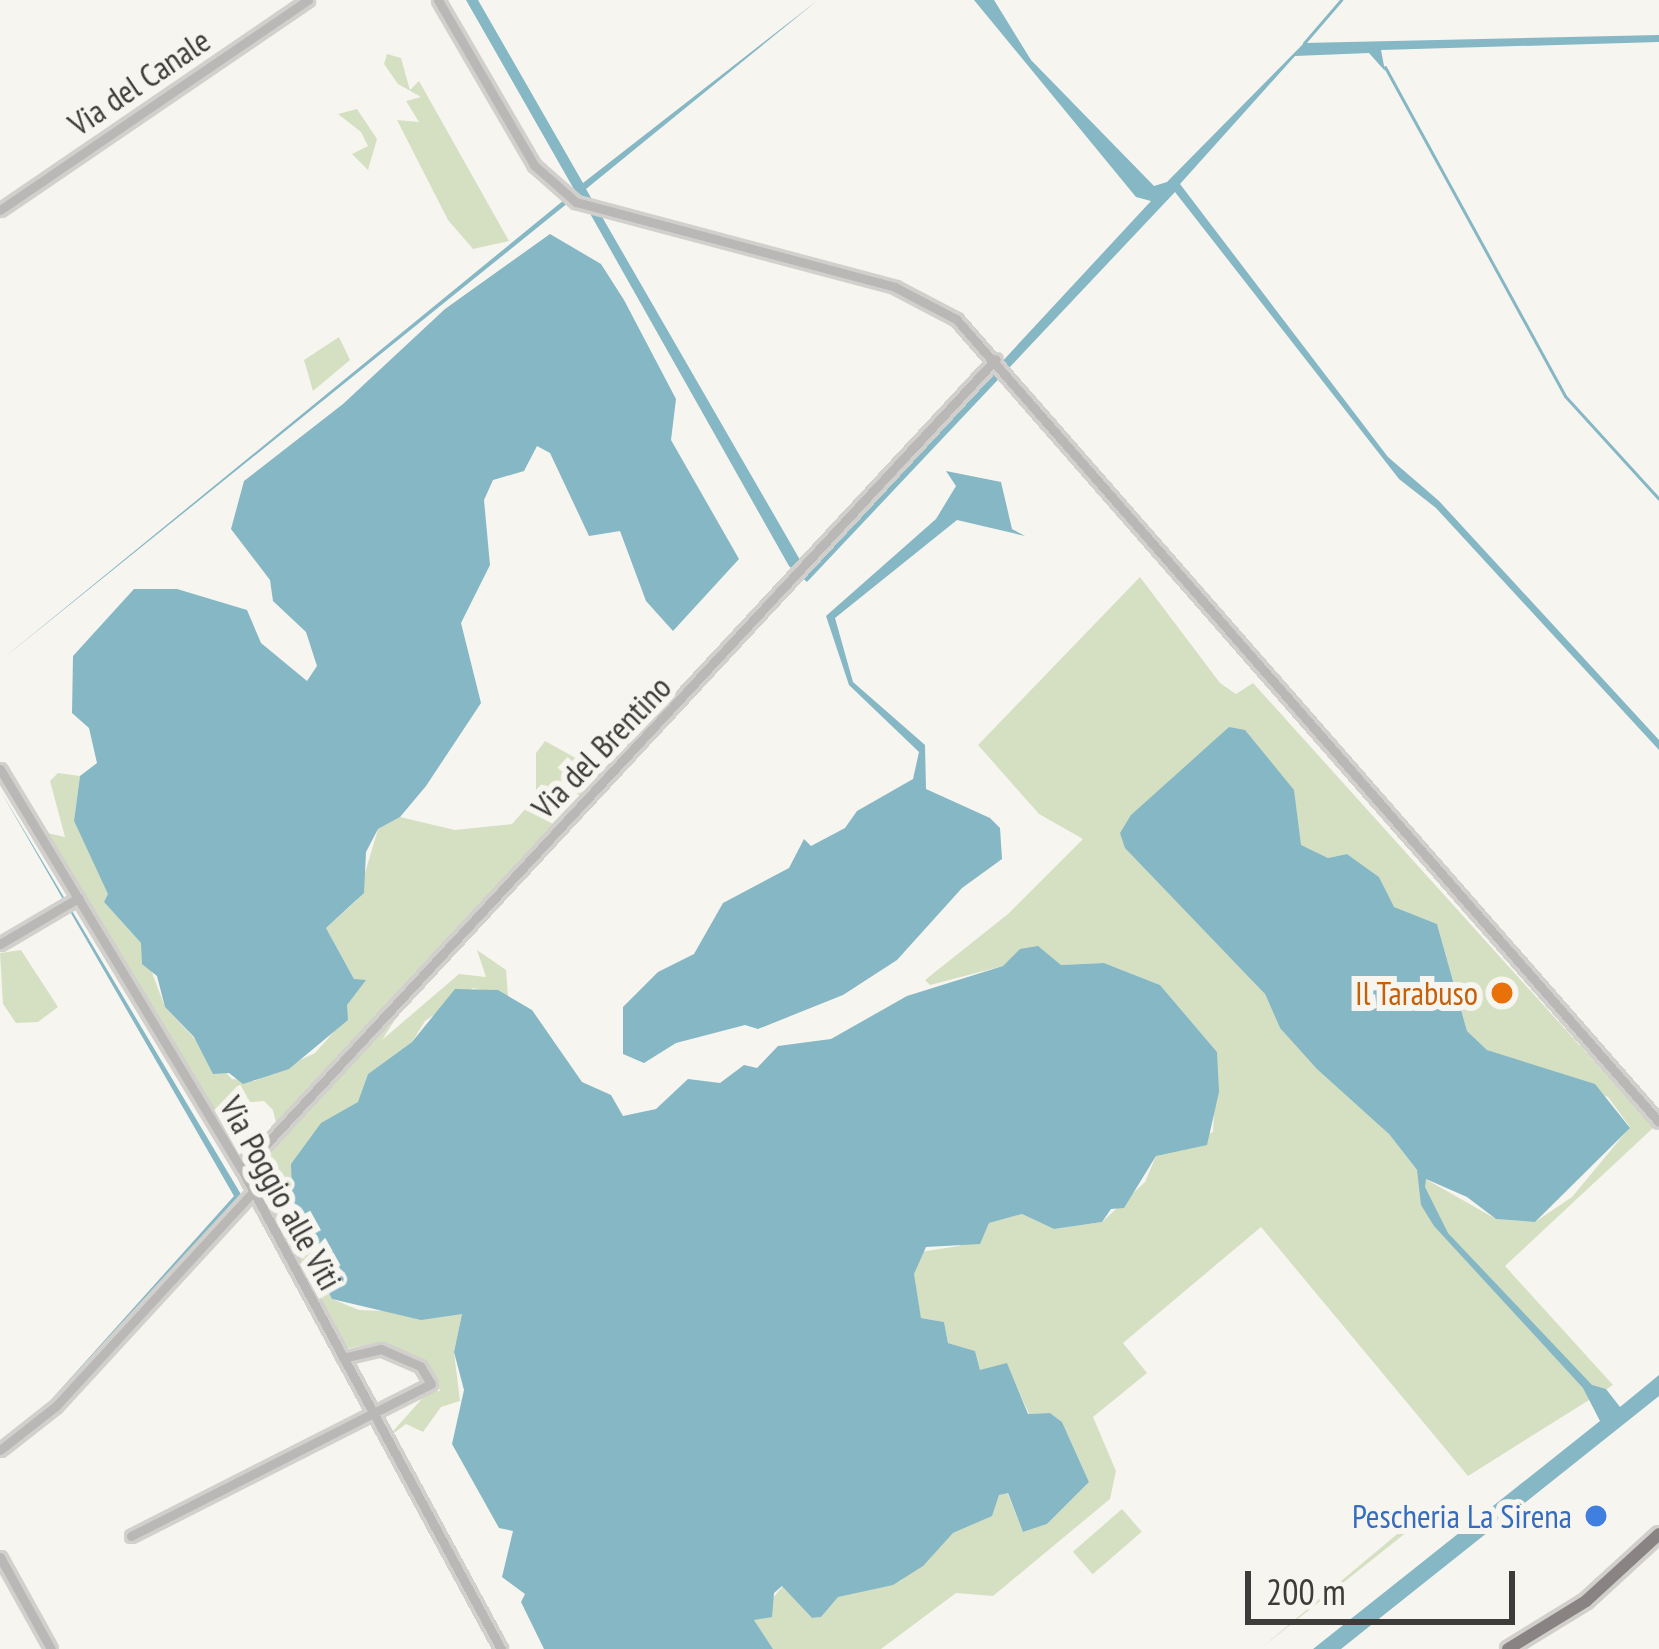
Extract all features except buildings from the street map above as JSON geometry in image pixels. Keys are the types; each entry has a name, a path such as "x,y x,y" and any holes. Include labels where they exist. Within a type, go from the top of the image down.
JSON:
{"main road":[{"path":"1508,1649 1533,1644 1659,1534"}],"street":[{"name":"Via del Canale","path":"0,210 308,0"},
{"path":"438,0 534,165 566,195 609,216 895,287 956,319 1659,1122"},
{"name":"Via del Brentino","path":"242,1170 1000,364"},
{"name":"Via Poggio alle Viti","path":"0,770 70,902 242,1170 499,1645"},
{"path":"0,944 70,902"},
{"path":"0,1450 56,1406 251,1194"},
{"path":"130,1536 376,1418 431,1384 420,1366 381,1349 344,1358"},
{"path":"0,1556 51,1649"},
{"path":"483,1649 499,1645"}],"green space":[{"path":"387,54 401,58 410,90 419,81 509,241 473,249 448,220 397,120 419,122 406,101 421,97 398,84 384,64"},
{"path":"357,109 377,139 368,170 352,154 368,146 361,132 338,114"},
{"path":"339,337 350,360 313,391 304,360"},
{"path":"1140,577 1220,683 1236,694 1253,683 1653,1128 1505,1266 1613,1385 1468,1476 1261,1227 1123,1343 1147,1373 1093,1417 1116,1471 1110,1499 993,1596 956,1593 881,1649 773,1649 754,1620 783,1586 812,1618 821,1617 837,1597 900,1581 953,1533 991,1516 999,1495 1007,1492 1023,1532 1047,1524 1089,1482 1062,1422 1050,1413 1029,1414 1012,1376 980,1370 975,1351 948,1343 944,1322 921,1318 913,1274 920,1252 959,1246 988,1223 1022,1214 1054,1229 1102,1222 1145,1182 1156,1156 1213,1132 1217,1052 1160,985 1104,963 1061,965 1038,947 1003,966 930,985 925,980 1008,914 1083,839 1039,814 978,745","holes":["1229,727 1293,790 1300,845 1328,858 1347,854 1379,877 1393,907 1437,924 1467,1031 1487,1050 1608,1097 1630,1127 1572,1197 1535,1222 1496,1219 1422,1177 1389,1134 1280,1028 1265,994 1121,833"]},
{"path":"545,741 608,776 408,999 382,1040 459,974 486,977 477,950 506,970 508,996 473,988 425,1021 412,1042 368,1074 359,1102 312,1136 304,1154 304,1231 332,1299 359,1310 462,1314 454,1352 460,1401 441,1407 423,1432 406,1424 387,1438 428,1392 440,1391 433,1371 382,1342 339,1350 247,1183 255,1179 255,1150 276,1123 273,1110 264,1101 240,1103 220,1133 38,831 65,837 50,781 58,773 80,776 74,821 109,895 104,902 141,943 165,1007 232,1079 255,1081 315,1053 340,1025 354,979 326,928 357,900 378,829 400,817 455,830 512,824 536,797 536,753"},
{"path":"21,950 58,1007 38,1022 16,1023 3,1004 0,953"},
{"path":"1122,1509 1142,1532 1093,1574 1073,1552"},
{"path":"1414,1520 1417,1524 1260,1649"}],"water":[{"path":"466,0 478,0 583,183 818,0 586,189 807,572 1151,201 1136,197 974,0 994,0 1031,60 1154,186 1167,182 1304,43 1659,35 1659,42 1381,50 1385,71 1369,53 1295,56 1180,184 1388,457 1439,501 1659,740 1659,750 1436,508 1399,479 1175,192 807,582 789,566 579,194 0,661 575,191"},
{"path":"550,234 601,264 624,300 676,399 671,440 739,559 673,631 646,601 620,531 589,536 550,453 537,446 524,471 493,480 484,500 490,565 461,623 481,703 426,786 400,817 378,829 366,852 364,893 326,928 354,979 366,980 347,1005 348,1020 289,1069 243,1084 229,1073 213,1074 194,1037 165,1007 157,976 142,964 141,943 104,902 108,894 74,821 80,776 97,763 89,728 72,713 73,656 134,589 177,589 247,610 261,643 307,681 317,666 306,632 273,601 270,580 231,529 244,481 343,404 445,309"},
{"path":"946,471 1001,482 1012,529 1025,536 957,520 835,618 853,682 925,745 926,789 990,818 1000,828 1002,859 962,888 897,960 843,995 758,1029 745,1025 676,1043 644,1063 623,1054 623,1007 658,972 694,954 723,903 789,868 804,839 811,846 845,828 857,811 913,779 919,752 849,685 826,616 936,519 956,486"},
{"path":"1229,727 1245,730 1294,790 1301,845 1328,858 1347,854 1379,877 1394,907 1437,924 1467,1031 1487,1050 1595,1084 1630,1128 1535,1222 1496,1219 1467,1197 1426,1179 1425,1187 1448,1233 1592,1385 1606,1389 1620,1407 1659,1375 1659,1396 1341,1649 1313,1649 1600,1421 1583,1388 1434,1226 1421,1205 1417,1170 1389,1134 1317,1069 1280,1028 1265,994 1125,848 1120,833 1131,815"},
{"path":"0,790 242,1196 33,1422 0,1446 42,1410 234,1196"},
{"path":"1038,946 1061,965 1104,963 1160,985 1217,1052 1219,1092 1207,1145 1156,1156 1124,1208 1111,1209 1102,1222 1054,1229 1022,1214 989,1223 980,1244 926,1247 914,1274 921,1318 944,1322 948,1343 975,1351 980,1370 1007,1363 1028,1414 1050,1413 1062,1422 1089,1482 1047,1524 1023,1532 1008,1493 999,1495 992,1516 953,1533 923,1566 893,1585 838,1597 821,1617 812,1618 782,1586 774,1593 772,1617 754,1620 773,1649 544,1649 521,1602 525,1594 502,1577 513,1531 499,1528 452,1444 464,1390 454,1352 462,1314 421,1320 332,1299 293,1219 291,1164 321,1123 358,1102 368,1074 412,1042 455,989 498,990 532,1010 582,1082 611,1095 623,1116 656,1109 688,1079 720,1083 744,1065 757,1068 778,1046 831,1039 907,996 1003,966 1020,949"}],"waterway":[{"path":"1304,43 1341,0"},
{"path":"1385,67 1565,396 1659,499"}],"place":[{"name":"Il Tarabuso","path":"1502,993"},
{"name":"Pescheria La Sirena","path":"1596,1516"}]}
